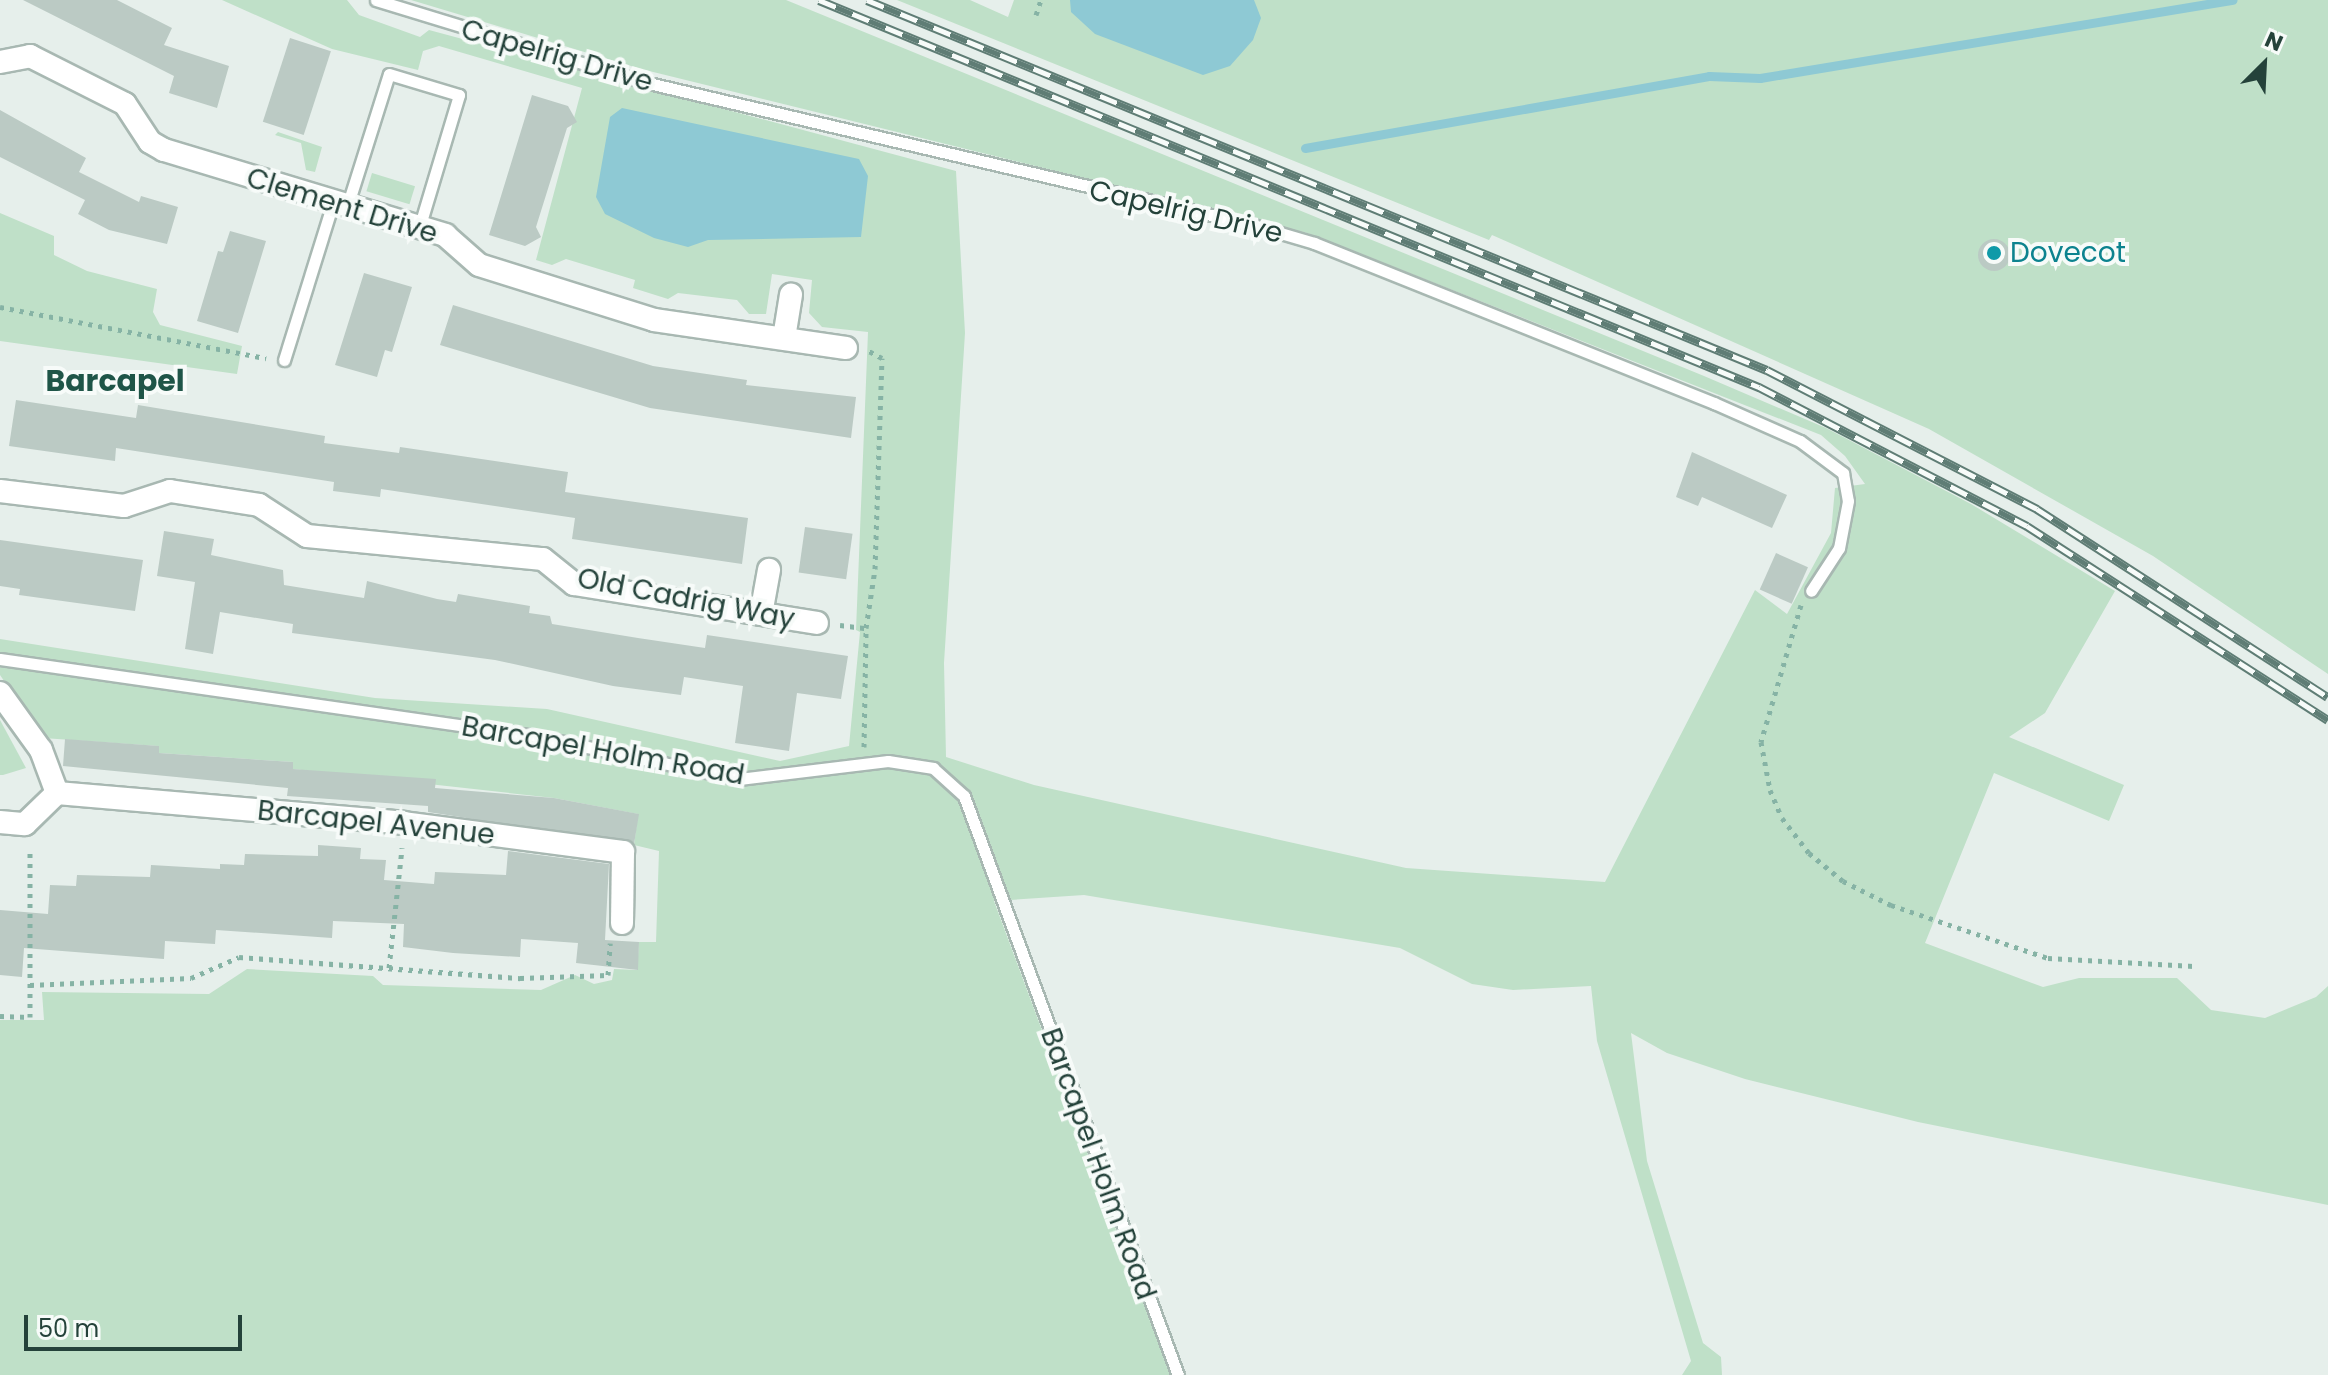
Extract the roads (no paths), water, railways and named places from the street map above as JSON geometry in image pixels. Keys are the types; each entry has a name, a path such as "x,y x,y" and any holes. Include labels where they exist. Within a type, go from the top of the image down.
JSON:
{"street":[{"name":"Clement Drive","path":"0,62 30,56 125,104 150,142 164,150 445,235 479,265 654,320 846,348"},
{"path":"784,338 791,295"},
{"name":"Old Cadrig Way","path":"0,491 124,506 170,491 259,505 307,536 543,559 574,584 817,623"},
{"path":"761,614 769,570"},
{"path":"0,693 41,750 57,793 25,824 0,822"},
{"name":"Barcapel Avenue","path":"57,793 404,823 623,852 622,923"}],"lane":[{"name":"Capelrig Drive","path":"376,0 644,82 1276,232 1714,403 1800,441 1843,473 1848,501 1839,548 1811,591"},
{"path":"284,360 389,74 459,95 419,229"},
{"name":"Barcapel Holm Road","path":"0,659 535,736 739,779 888,761 933,768 964,796 1178,1375"}],"water":[{"path":"1070,0 1254,0 1261,18 1253,40 1230,66 1203,75 1095,34 1071,12"},
{"path":"622,108 859,159 868,176 861,237 708,240 688,247 654,238 605,214 596,197 610,117"}],"waterway":[{"path":"1305,148 1709,76 1760,78 2233,0"}],"railway":[{"path":"819,0 1759,387 2027,526 2328,720"},
{"path":"867,0 1767,370 2037,509 2328,697"}],"place":[{"name":"Dovecot","path":"1994,253"}],"district":[{"name":"Barcapel","path":"115,381"}]}
